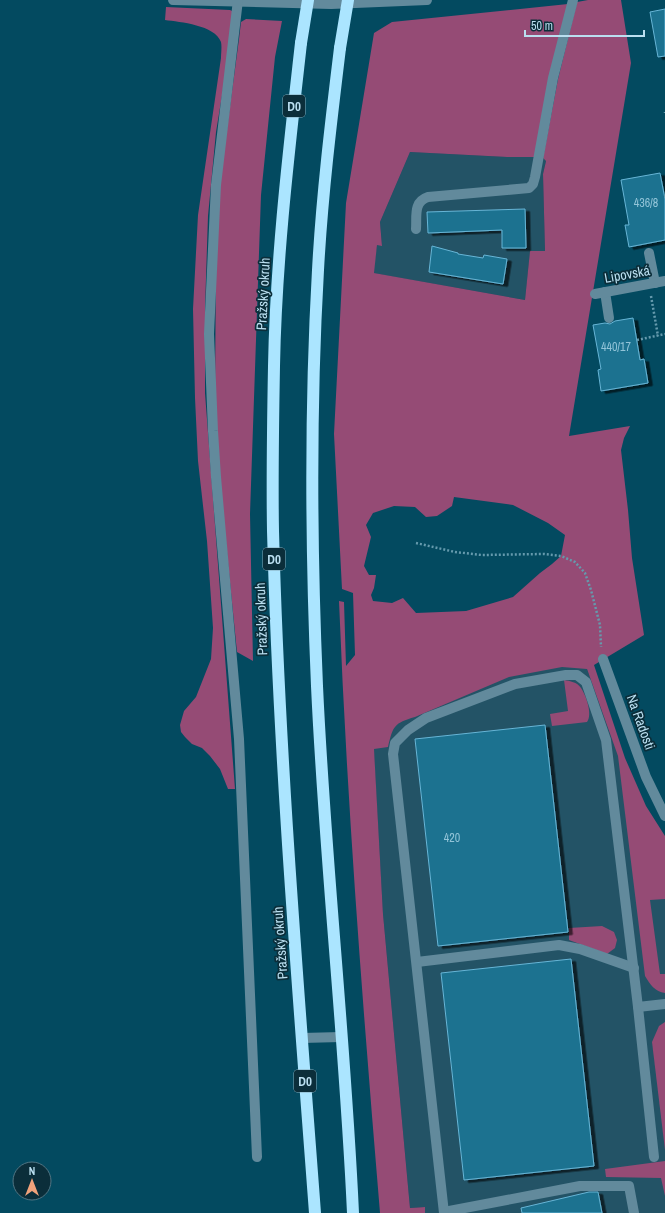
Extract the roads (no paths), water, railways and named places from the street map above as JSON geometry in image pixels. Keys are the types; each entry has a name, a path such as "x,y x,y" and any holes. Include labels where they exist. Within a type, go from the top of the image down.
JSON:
{"highway":[{"name":"Pražský okruh","path":"308,0 301,43 287,169 279,261 274,364 273,484 279,696 289,864 315,1213"},
{"path":"348,0 340,48 326,171 318,268 314,364 312,491 317,688 353,1213"},
{"path":"350,1163 358,1213"}],"street":[{"path":"173,0 331,4 427,0"},
{"path":"416,229 417,207 422,198 428,196 529,188 531,186 535,177 553,78 573,0"},
{"path":"238,1 216,185 209,334 213,431 239,739 257,1157"},
{"path":"649,253 660,282"},
{"name":"Lipovská","path":"609,318 600,293 660,282"},
{"name":"Na Radosti","path":"603,659 646,777 665,816"},
{"path":"634,1213 629,1186 580,1186 444,1212 393,754 395,743 408,730 426,718 515,684 566,674 577,675 586,682 606,740 634,968 654,1157"},
{"path":"417,962 559,945 580,949 634,968"},
{"path":"638,1007 665,1004"},
{"path":"302,1038 342,1036"}]}
